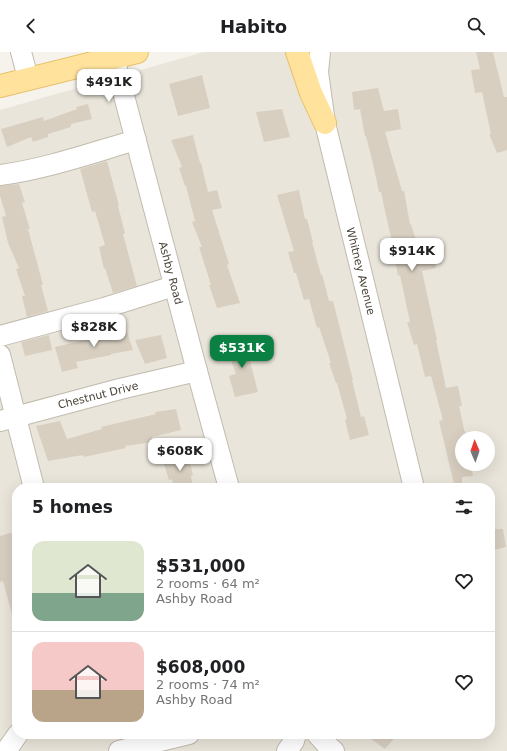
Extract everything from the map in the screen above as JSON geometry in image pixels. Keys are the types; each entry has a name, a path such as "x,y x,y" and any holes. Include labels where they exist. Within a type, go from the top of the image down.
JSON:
{"main road":[{"path":"0,86 137,52"},
{"path":"297,52 311,93 325,123"}],"street":[{"path":"21,52 28,78"},
{"name":"Whitney Avenue","path":"320,52 318,72 325,123 413,483"},
{"name":"Ashby Road","path":"114,58 228,483"},
{"path":"0,175 20,173 136,140"},
{"path":"0,336 104,308 174,286"},
{"path":"0,355 8,419 32,483"},
{"name":"Chestnut Drive","path":"8,419 120,389 197,371"},
{"path":"6,751 14,739"},
{"path":"119,751 168,739"},
{"path":"287,751 295,739"},
{"path":"322,739 334,751"}],"shaded area":[{"path":"204,52 507,52 507,751 0,751 0,110"}],"building":[{"path":"476,52 493,52 504,97 507,97 507,150 497,153 489,134 491,134 482,92 475,93 471,70 480,69"},
{"path":"202,75 210,108 178,116 169,84"},
{"path":"378,88 384,111 398,109 401,129 385,132 402,191 404,191 410,224 419,250 432,248 436,268 422,271 446,388 458,386 462,406 459,406 464,431 455,431 455,471 472,471 473,476 462,477 462,483 454,483 439,421 443,420 431,376 425,377 417,344 414,345 407,322 410,322 400,275 398,276 394,254 396,254 381,192 379,192 360,109 354,110 352,92"},
{"path":"88,104 92,119 71,124 71,127 48,134 48,137 33,142 31,137 7,147 1,129 43,117 44,121 77,109 76,107"},
{"path":"282,109 290,137 264,142 256,112"},
{"path":"193,135 208,192 217,190 222,208 212,210 229,264 227,265 240,303 217,308 199,247 202,247 192,222 195,221 186,186 179,168 182,167 171,140"},
{"path":"107,161 125,233 123,234 137,286 113,293 105,268 104,269 99,247 105,245 95,211 92,212 80,169"},
{"path":"19,184 25,202 22,203 30,229 28,229 43,285 41,285 48,311 27,317 22,296 25,296 16,269 19,268 8,243 2,217 6,216 0,196 0,186"},
{"path":"299,190 305,219 307,219 321,275 322,274 329,301 333,301 361,417 364,416 369,435 350,440 345,420 347,419 337,383 329,363 331,363 319,327 317,328 309,299 304,300 288,252 294,251 277,195"},
{"path":"124,323 133,350 76,362 78,368 62,372 55,347 111,334 108,326"},
{"path":"49,335 52,350 25,356 21,342"},
{"path":"161,335 167,358 145,364 135,340"},
{"path":"246,340 252,360 250,361 258,392 235,397 229,376 236,374 225,344"},
{"path":"176,409 181,430 152,437 153,442 125,446 126,448 84,457 83,455 48,461 36,426 60,421 67,439 102,429 101,427 156,414 155,412"},
{"path":"188,456 193,475 191,476 192,483 173,483 172,479 169,480 163,461"},
{"path":"495,529 503,529 506,547 495,550"},
{"path":"12,533 12,614 3,581 0,582 0,536"},
{"path":"371,739 394,739 385,749"}]}
